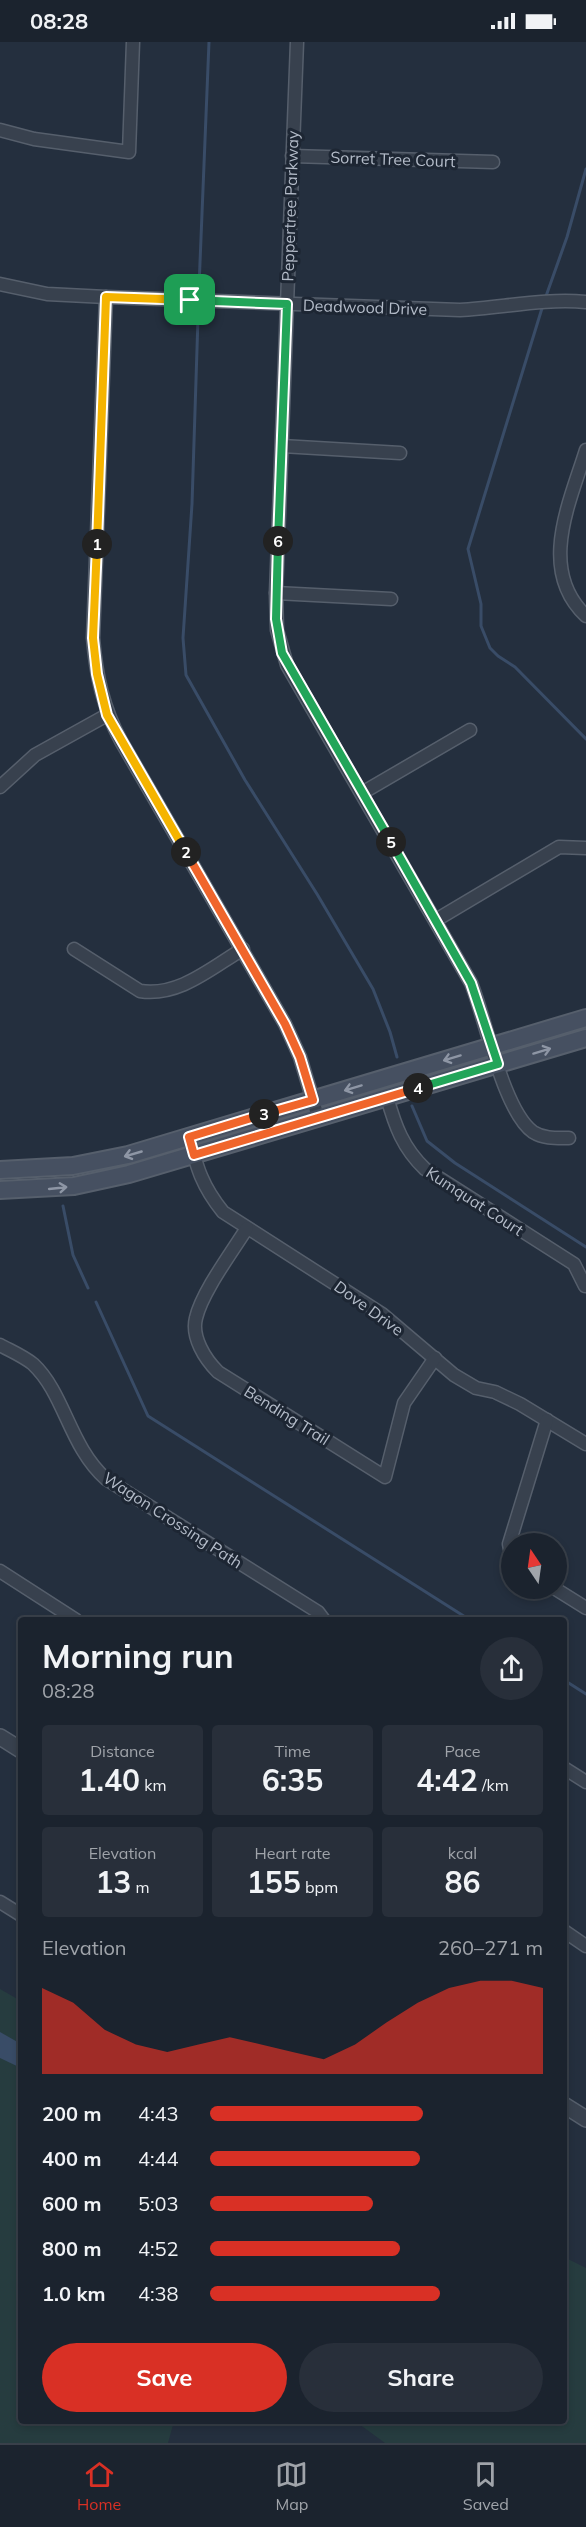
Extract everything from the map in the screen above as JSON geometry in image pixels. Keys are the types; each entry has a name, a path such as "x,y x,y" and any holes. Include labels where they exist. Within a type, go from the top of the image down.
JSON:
{"main road":[{"path":"0,1170 37,1170 91,1163 128,1155 586,1018"},
{"path":"0,1190 41,1189 83,1184 194,1155 586,1038"}],"street":[{"path":"0,130 34,140 129,152 133,42"},
{"name":"Peppertree Parkway","path":"297,42 276,594 277,630 287,665 471,983 507,1096 527,1126 540,1135 553,1139 569,1138"},
{"name":"Sorret Tree Court","path":"292,156 493,162"},
{"name":"Deadwood Drive","path":"0,284 47,294 460,310 551,302 586,302"},
{"path":"106,297 93,638 97,674 107,715 243,949 293,1040 318,1117"},
{"path":"282,446 400,453"},
{"path":"586,450 562,527 559,550 565,584 574,602 586,616"},
{"path":"276,594 391,599"},
{"path":"0,787 34,755 107,715"},
{"path":"362,793 470,730"},
{"path":"436,920 559,848 586,848"},
{"path":"74,950 140,992 152,993 174,990 243,949"},
{"name":"Kumquat Court","path":"393,1096 399,1136 414,1159 425,1169 574,1264 585,1286"},
{"name":"Dove Drive","path":"189,1137 207,1193 223,1212 382,1314 454,1375 476,1388 495,1392 520,1404 586,1444"},
{"name":"Bending Trail","path":"247,1228 202,1302 195,1320 198,1341 206,1360 218,1372 385,1477 404,1403 435,1358"},
{"name":"Wagon Crossing Path","path":"0,1345 32,1364 46,1380 84,1455 106,1479 318,1612 322,1617"},
{"path":"512,1533 547,1420"},
{"path":"0,1571 71,1617"},
{"path":"567,1596 586,1608"},
{"path":"0,1737 18,1748"},
{"path":"567,1770 586,1782"},
{"path":"0,1902 18,1913"},
{"path":"567,1934 586,1946"},
{"path":"567,2107 586,2119"}],"green space":[{"path":"0,1989 18,1999 18,2424 173,2424 168,2443 0,2443"},
{"path":"567,2258 586,2268 586,2443 385,2443 359,2424 567,2424"}],"water":[{"path":"0,2032 18,2042 18,2067 0,2058"}],"waterway":[{"path":"199,287 209,42"},
{"path":"545,299 567,237 586,169"},
{"path":"543,305 468,549 481,604 481,626 490,648 515,667 586,739"},
{"path":"198,318 192,504 183,638 186,675 245,780 317,894 373,989 397,1057"},
{"path":"412,1106 427,1141 455,1163 586,1247"},
{"path":"63,1206 73,1255 88,1288"},
{"path":"96,1302 148,1416 465,1617"},
{"path":"567,1682 586,1694"}],"route":[{"path":"106,297 190,300 287,304 276,594 277,630 282,653 459,959 481,1008 498,1064 194,1155 189,1137 313,1100 300,1057 285,1024 107,715 94,657 106,297"}]}
